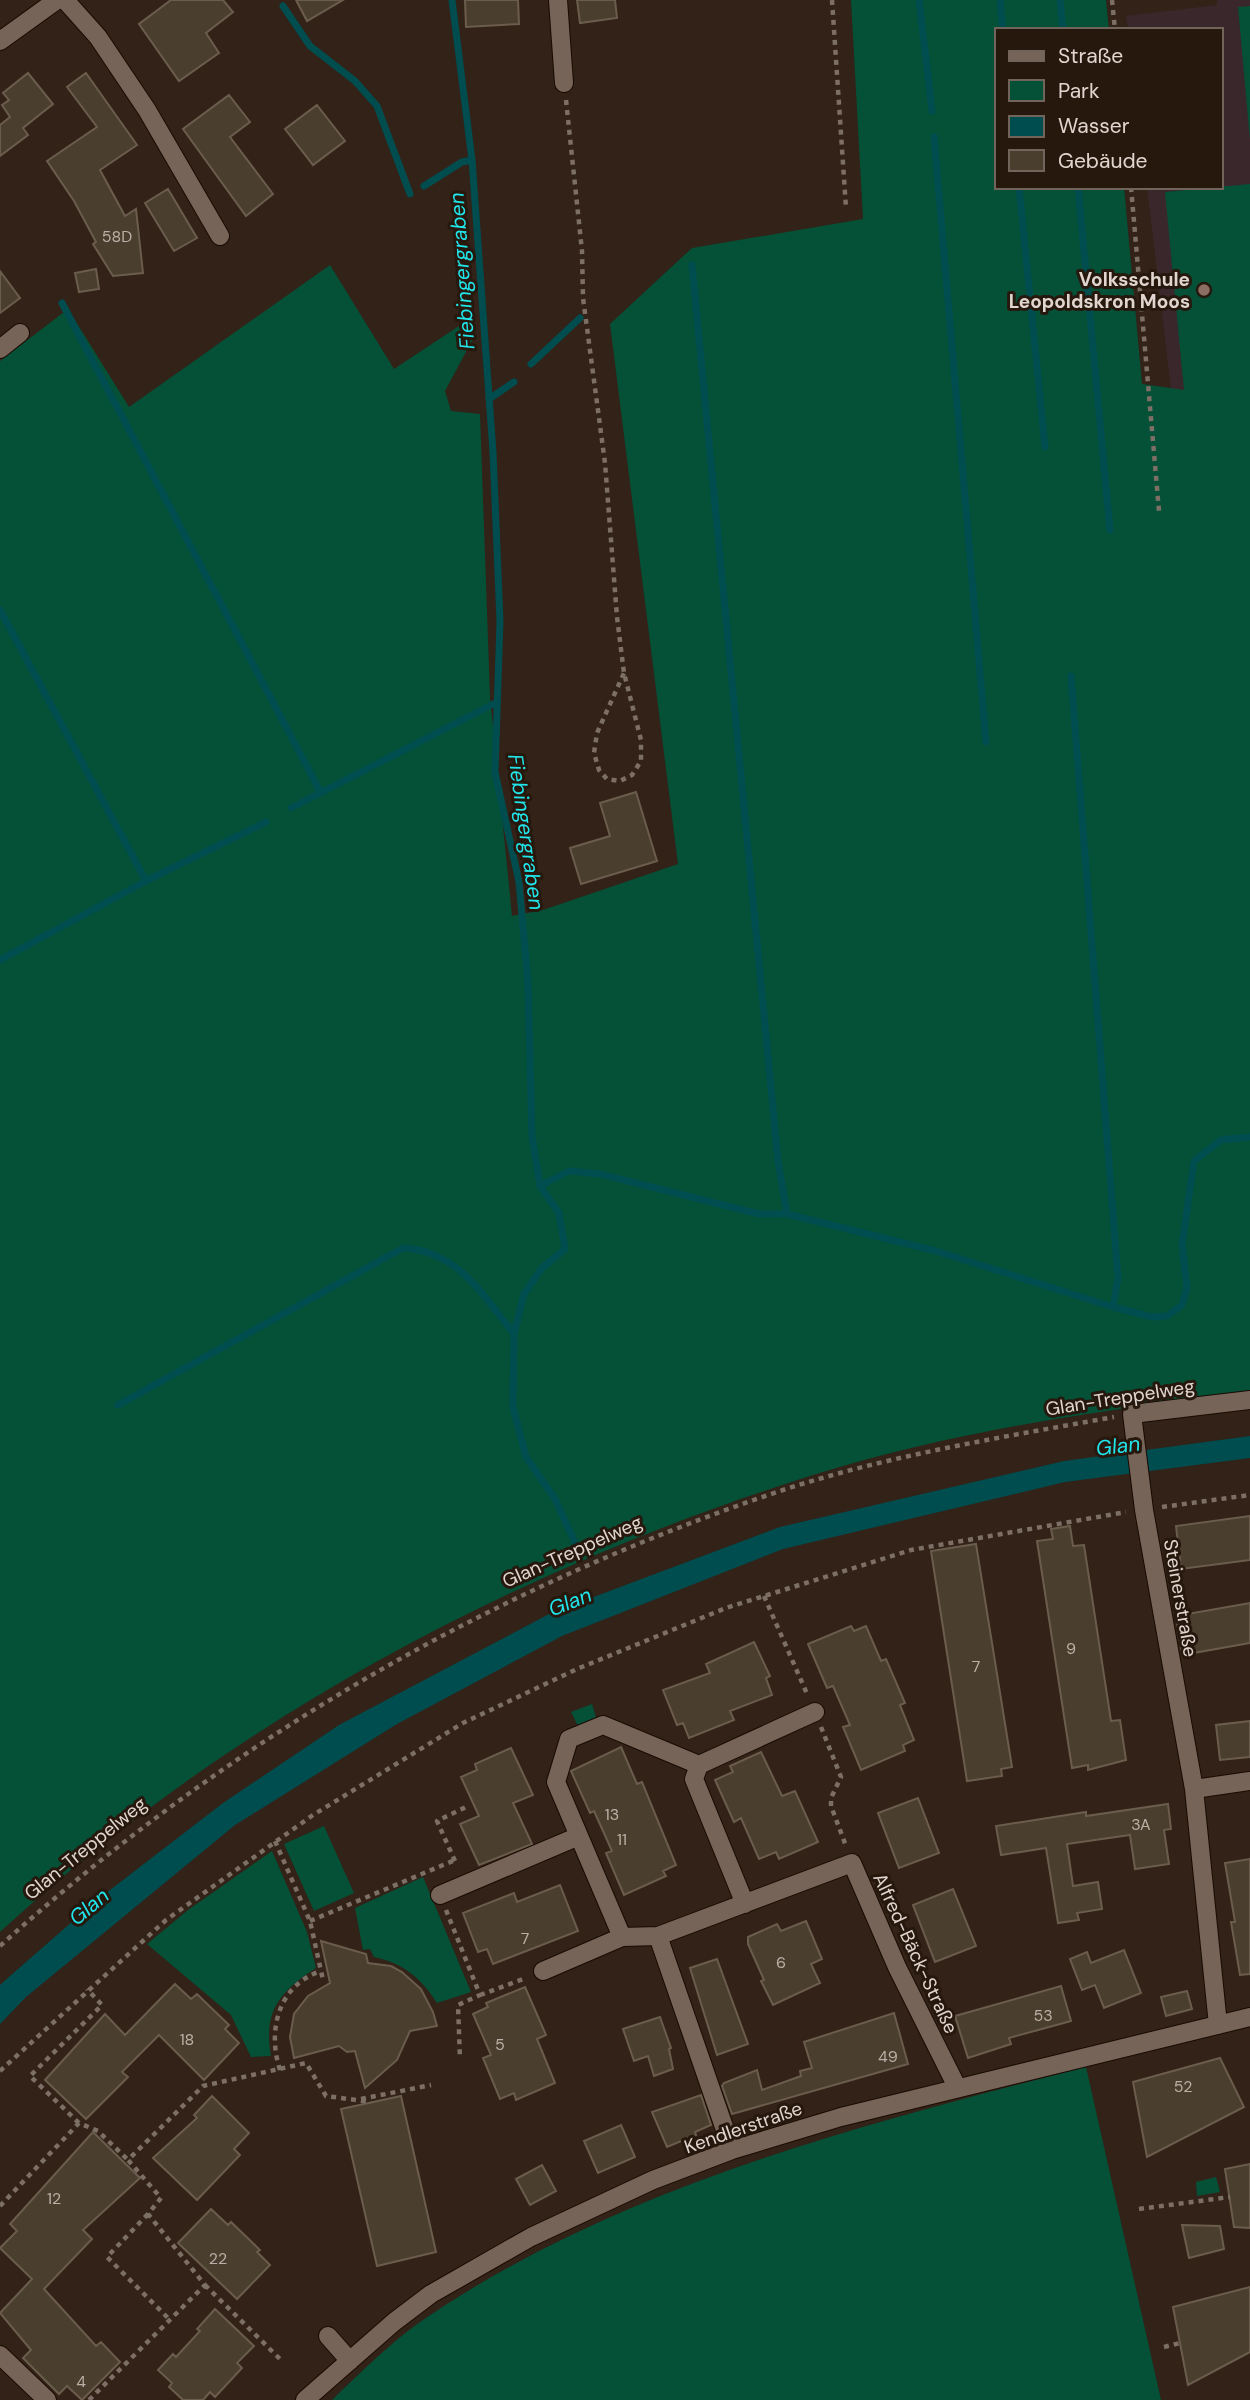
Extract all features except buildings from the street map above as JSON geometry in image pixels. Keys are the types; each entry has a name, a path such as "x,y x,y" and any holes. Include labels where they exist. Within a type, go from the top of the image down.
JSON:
{"street":[{"path":"0,41 57,0"},
{"path":"65,0 98,37 147,110 220,236"},
{"path":"558,0 564,83"},
{"path":"0,349 20,333"},
{"name":"Glan-Treppelweg","path":"1133,1418 1250,1400"},
{"name":"Steinerstraße","path":"1133,1418 1144,1510 1194,1789 1218,2025"},
{"path":"745,1904 694,1779 699,1765 815,1712"},
{"path":"622,1937 556,1782 569,1739 603,1725 699,1765"},
{"path":"1194,1789 1250,1781"},
{"path":"440,1895 579,1836"},
{"name":"Alfred-Bäck-Straße","path":"543,1972 622,1937 658,1936 852,1863 897,1967 957,2087"},
{"path":"658,1936 732,2150"},
{"name":"Kendlerstraße","path":"306,2400 431,2294 531,2237 653,2180 732,2150 841,2117 1250,2017"},
{"path":"328,2336 350,2361"},
{"path":"0,2355 47,2400"}],"path":[{"path":"832,0 846,208"},
{"path":"1112,0 1115,28"},
{"path":"564,83 582,251 583,298 598,398 624,673 641,740 641,761 632,775 620,781 607,779 599,770 594,753 601,724 624,673"},
{"path":"1131,189 1159,511"},
{"name":"Glan-Treppelweg","path":"0,1946 65,1888 144,1825 288,1724 428,1641 519,1596 611,1554 785,1490 958,1444 1133,1418"},
{"path":"466,1884 437,1821 468,1806"},
{"path":"275,1841 310,1921 323,1980"},
{"path":"310,1921 455,1860"},
{"path":"440,1895 480,1995"},
{"path":"280,2070 273,2037 278,2011 302,1980 321,1971"},
{"path":"460,2059 458,2005 543,1972"},
{"path":"87,1989 102,2005 30,2076 79,2123 98,2131 128,2160 161,2199 107,2257 170,2320"},
{"path":"128,2160 204,2085 306,2063 326,2096 371,2102"},
{"path":"357,2100 431,2085"},
{"path":"0,2206 79,2123"},
{"path":"1139,2209 1230,2197"},
{"path":"148,2214 205,2285 283,2362"},
{"path":"89,2400 205,2285"},
{"path":"1164,2347 1180,2343"}],"shaded area":[{"name":"Volksschule Leopoldskron Moos","path":"1217,0 1250,0 1250,393 1172,398 1147,189 1222,189 1222,28 1128,28 1126,16 1217,5"}],"green space":[{"path":"851,0 1106,0 1109,28 995,28 995,189 1124,189 1142,384 1184,390 1165,192 1222,189 1222,187 1250,184 1250,1393 1084,1414 920,1446 813,1475 702,1513 593,1556 485,1605 381,1659 280,1719 182,1784 89,1855 0,1932 0,361 68,309 129,407 330,265 394,369 468,320 475,335 445,391 451,411 480,414 490,697 512,916 543,910 678,864 610,324 692,248 863,219"},
{"path":"1250,6 1250,140 1238,7"},
{"path":"592,1704 596,1717 578,1726 571,1712"},
{"path":"324,1826 354,1893 314,1911 284,1844"},
{"path":"272,1851 307,1932 316,1968 293,1985 277,2004 270,2026 271,2056 251,2057 231,2015 147,1944 188,1910"},
{"path":"423,1877 471,1992 437,2003 410,1973 394,1963 374,1957 370,1949 363,1950 355,1908"},
{"path":"1086,2067 1161,2400 332,2400 385,2350 420,2322 495,2275 574,2234 656,2198 741,2166 914,2112"},
{"path":"1216,2177 1220,2192 1197,2196 1196,2182"}],"water":[{"path":"1250,1436 1250,1458 1065,1482 783,1549 562,1636 397,1724 235,1825 26,1997 0,2024 0,1985 97,1900 223,1803 339,1725 551,1613 780,1527 1064,1461"}],"waterway":[{"name":"Fiebingergraben","path":"452,0 472,160 493,452 500,621 495,772 519,882 528,983 532,1136 540,1186 559,1213 565,1249 542,1268 524,1294 514,1334 513,1407 526,1457 555,1499 577,1547"},
{"path":"919,0 932,111"},
{"path":"1000,0 1003,28"},
{"path":"1060,0 1063,28"},
{"path":"283,6 310,46 355,81 377,106 410,194"},
{"path":"934,137 986,742"},
{"path":"424,186 462,162 472,160"},
{"path":"1019,189 1045,447"},
{"path":"1078,189 1110,530"},
{"path":"692,265 778,1161 787,1214"},
{"path":"62,303 321,793"},
{"path":"531,364 580,318"},
{"path":"489,399 514,382"},
{"path":"0,610 146,881"},
{"path":"1071,676 1118,1278 1113,1307"},
{"path":"291,808 497,702"},
{"path":"0,960 146,881 266,822"},
{"path":"540,1186 569,1171 600,1174 759,1214 787,1214 936,1251 1113,1307 1152,1317 1167,1316 1182,1305 1187,1287 1182,1245 1194,1161 1221,1140 1250,1137"},
{"path":"118,1405 403,1248 422,1251 454,1266 479,1290 514,1334"}],"place":[{"name":"Volksschule Leopoldskron Moos","path":"1204,290"}],"water label":[{"name":"Glan","path":"1118,1446"},
{"name":"Glan","path":"570,1602"},
{"name":"Glan","path":"89,1907"}]}
